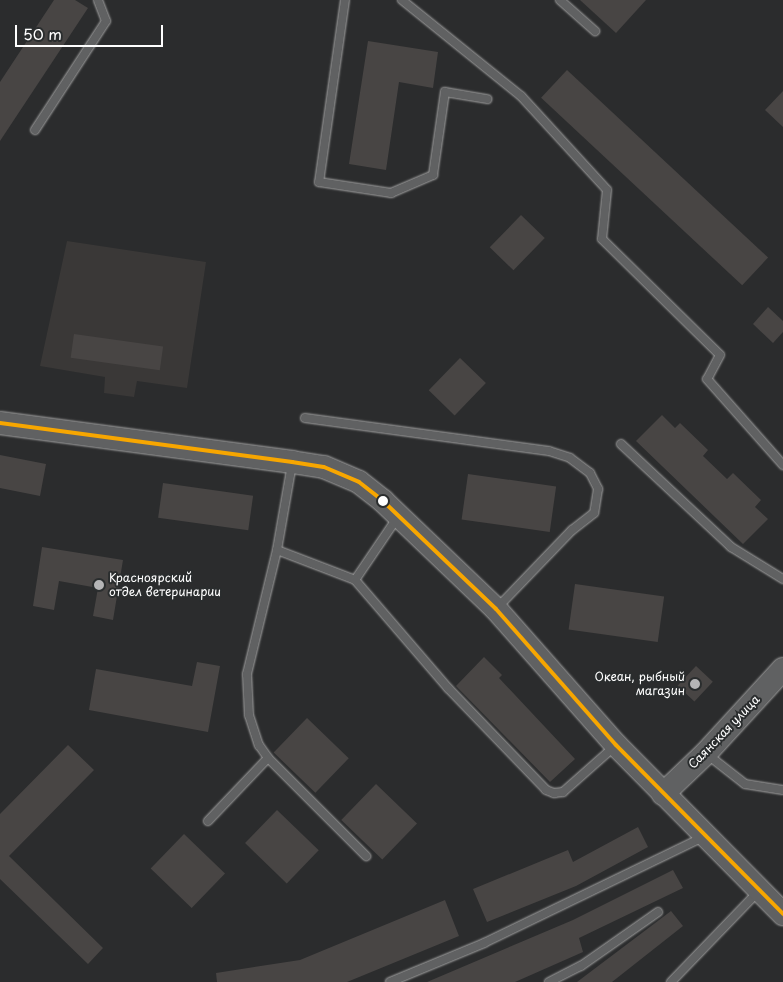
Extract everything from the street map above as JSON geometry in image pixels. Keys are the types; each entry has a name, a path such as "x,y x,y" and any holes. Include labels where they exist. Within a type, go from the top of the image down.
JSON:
{"main road":[{"path":"0,423 292,462 324,467 345,474 372,491 496,609 616,745 783,914"},
{"name":"Саянская улица","path":"663,794 706,753 783,669"}],"lane":[{"path":"35,130 106,21 98,0"},
{"path":"346,0 319,182 391,193 433,174 445,92 487,99"},
{"path":"402,0 521,96 607,190 602,239 720,355 707,379 783,465"},
{"path":"560,0 595,31"},
{"path":"305,418 549,451 570,458 590,474 598,489 594,513 572,530 496,609"},
{"path":"622,444 731,547 783,579"},
{"path":"292,462 277,550 248,674 249,715 259,745 268,758 366,856"},
{"path":"355,580 399,516"},
{"path":"277,550 355,580 448,688 546,790 554,793 563,792 616,745"},
{"path":"706,753 745,784 783,790"},
{"path":"208,821 268,758"},
{"path":"390,982 484,943 705,836"},
{"path":"671,982 759,891"},
{"path":"548,982 581,966 658,912"}],"shaded area":[{"path":"67,241 206,262 187,388 137,381 134,397 104,393 105,377 40,366"}],"building":[{"path":"54,0 75,0 88,8 0,141 0,82"},
{"path":"580,0 646,0 616,33"},
{"path":"368,41 438,52 433,88 399,82 386,170 349,164"},
{"path":"567,70 768,258 742,285 541,98"},
{"path":"783,91 783,127 765,110"},
{"path":"521,215 545,238 513,270 490,247"},
{"path":"768,307 783,321 783,332 773,343 753,324"},
{"path":"74,334 163,347 160,370 71,358"},
{"path":"460,358 486,383 455,415 429,390"},
{"path":"662,415 675,428 680,423 708,450 703,456 727,479 733,473 761,500 755,507 768,519 743,544 636,441"},
{"path":"0,455 46,464 40,496 0,488"},
{"path":"468,474 556,486 550,532 462,520"},
{"path":"163,483 253,496 248,530 158,518"},
{"name":"Красноярский отдел ветеринарии","path":"42,547 123,560 113,620 93,616 98,588 59,581 54,610 33,606"},
{"path":"575,584 664,597 658,642 569,630"},
{"path":"484,657 502,675 499,678 575,759 550,782 456,686"},
{"path":"197,662 220,666 208,732 89,710 96,669 192,686"},
{"name":"Океан, рыбный магазин","path":"696,666 713,682 694,701 678,686"},
{"path":"307,718 349,758 315,793 274,753"},
{"path":"68,745 94,770 9,856 103,948 88,964 0,879 0,814"},
{"path":"376,784 417,824 382,860 341,820"},
{"path":"277,810 319,850 287,883 245,843"},
{"path":"638,827 648,847 576,886 487,922 473,889 568,850 573,862"},
{"path":"184,834 225,874 192,908 151,869"},
{"path":"673,870 683,888 579,938 583,952 515,982 427,982 573,920"},
{"path":"445,900 459,936 347,982 217,982 216,973 300,960"},
{"path":"671,911 683,926 612,982 577,982"}],"transit line":[{"path":"0,423 324,467 359,482 383,501 496,609 616,745 783,914"}],"place":[{"name":"Красноярский отдел ветеринарии","path":"99,585"},
{"name":"Океан, рыбный магазин","path":"695,684"}]}
